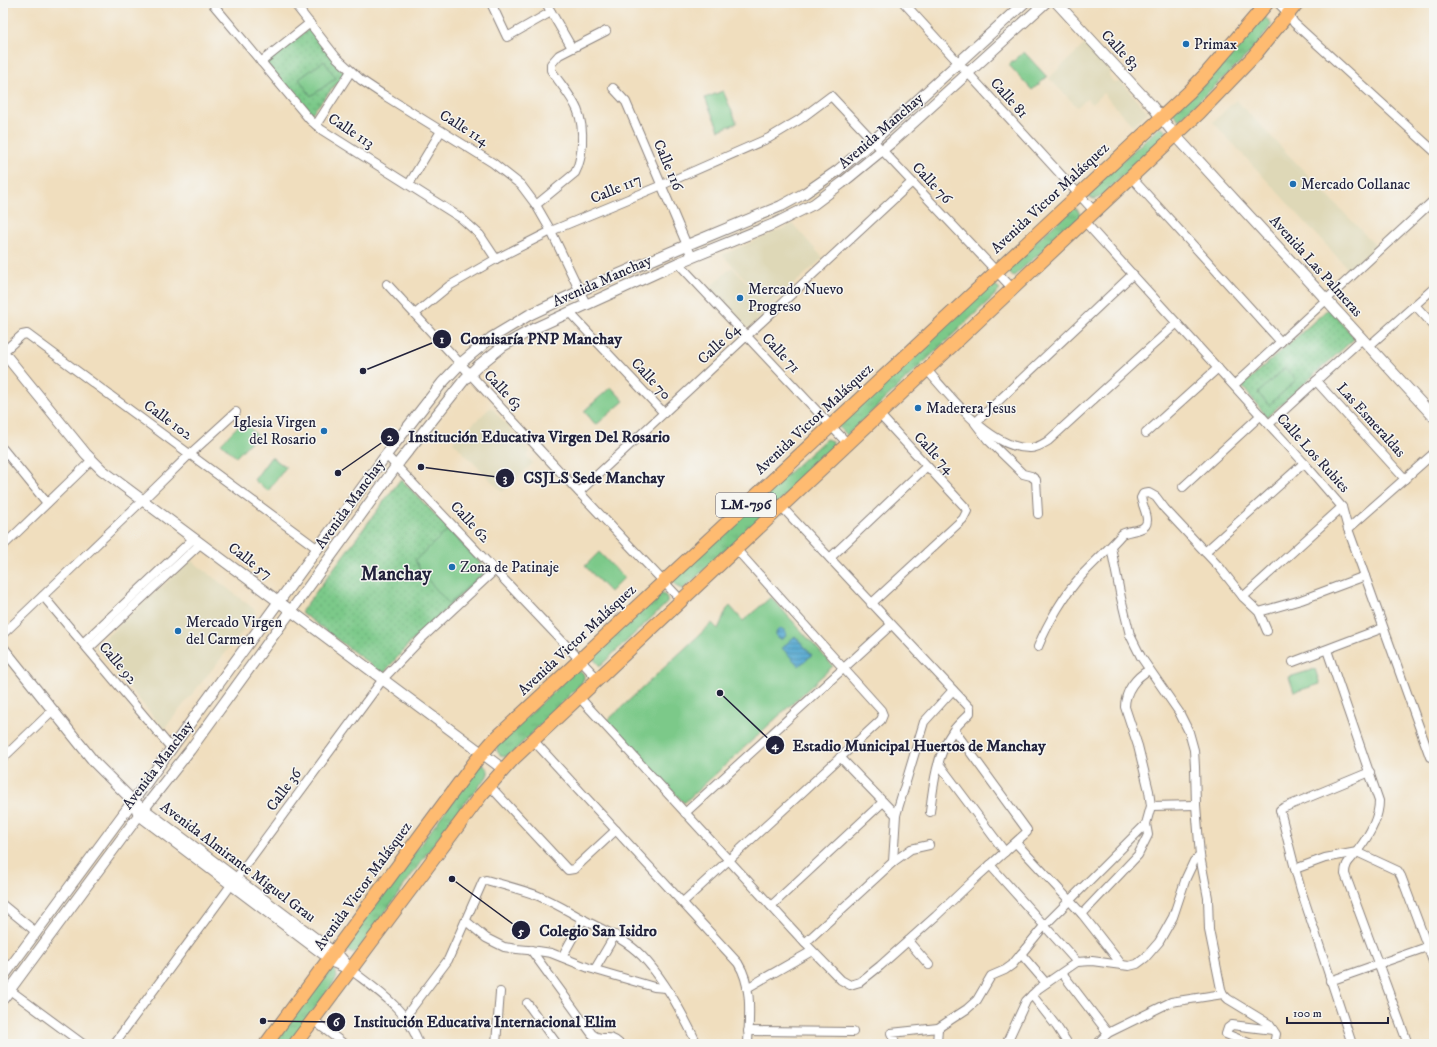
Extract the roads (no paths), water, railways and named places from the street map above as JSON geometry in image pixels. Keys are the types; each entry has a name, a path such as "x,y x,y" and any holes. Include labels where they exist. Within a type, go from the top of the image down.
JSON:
{"main road":[{"name":"Avenida Victor Malásquez","path":"266,1044 482,753 500,734 1161,117 1206,74 1267,3"},
{"name":"LM-796","path":"295,1044 489,785 504,769 579,696 1175,135 1253,57 1293,8"}],"street":[{"name":"Calle 113","path":"212,3 303,114 316,126 409,184 468,224 485,242 496,259"},
{"name":"Calle 114","path":"294,3 330,49 351,71 378,92 493,163 526,190 551,231 586,304"},
{"path":"491,3 507,37 551,12"},
{"path":"546,3 572,48"},
{"name":"Calle 81","path":"904,3 1094,211"},
{"name":"Avenida Manchay","path":"3,976 133,802 386,455 442,383 461,363 485,342 508,327 580,291 687,244 791,202 826,178 873,141 1024,3"},
{"name":"Avenida Manchay","path":"3,999 6,988 190,750 397,465 470,374 503,346 528,332 678,263 774,224 804,210 827,195 882,150 969,74 1045,3"},
{"name":"Calle 83","path":"1057,3 1161,117 1175,135"},
{"path":"1278,3 1293,8 1294,23 1434,151"},
{"path":"261,62 310,23"},
{"path":"536,205 575,173 581,156 583,129 579,113 573,100 550,70 551,64 559,55 606,31"},
{"path":"316,126 351,71"},
{"name":"Calle 116","path":"613,88 626,102 692,257"},
{"name":"Calle 76","path":"831,96 1013,288"},
{"name":"Calle 117","path":"415,314 449,286 496,259 551,231 662,185 780,133 831,96"},
{"path":"409,184 442,131"},
{"name":"Avenida Las Palmeras","path":"1175,135 1434,417"},
{"path":"1131,177 1280,342"},
{"name":"Calle 64","path":"579,492 912,182"},
{"path":"1234,385 1434,200"},
{"name":"Calle Los Rubies","path":"1084,221 1234,385 1342,507 1348,530 1430,757"},
{"name":"Calle 71","path":"678,263 848,444"},
{"path":"975,423 1132,274"},
{"name":"Calle 63","path":"387,284 681,600"},
{"path":"1269,424 1316,381 1415,305 1434,288"},
{"path":"1415,305 1434,326"},
{"name":"Calle 70","path":"569,312 664,414"},
{"path":"975,423 994,436 1014,446 1032,448 1039,446 1048,441 1177,323"},
{"name":"Calle 102","path":"3,352 22,334 27,334 318,549"},
{"name":"Calle 57","path":"3,352 92,460 107,474 198,540 290,611 504,769"},
{"path":"1146,433 1218,368"},
{"path":"926,370 975,423 988,440 1023,474 1031,476 1036,480 1038,514"},
{"name":"Las Esmeraldas","path":"1316,381 1405,479"},
{"path":"3,634 190,454 236,412"},
{"name":"Calle 74","path":"871,604 963,519 967,511 880,414"},
{"path":"1183,487 1261,415"},
{"path":"3,449 47,503"},
{"path":"1348,530 1434,453"},
{"name":"Calle 62","path":"386,455 598,679"},
{"path":"3,546 92,460"},
{"path":"1205,552 1304,463"},
{"path":"830,558 927,466"},
{"path":"1038,647 1054,615 1073,585 1082,574 1111,547 1122,534 1129,531 1139,530 1147,523 1147,516 1141,498 1143,494 1150,493 1156,497 1165,509 1259,612 1267,631"},
{"path":"781,506 871,604 970,708 971,711 954,730 943,750 934,786 930,812"},
{"path":"1244,597 1342,507"},
{"path":"85,646 198,540"},
{"path":"1111,547 1127,626 1141,657 1179,712 1189,732 1194,750 1200,856 1208,898 1209,930 1220,989 1228,999 1269,1024 1276,1034 1274,1044"},
{"path":"683,902 881,720 883,715 881,710 844,668 736,549"},
{"name":"Calle 36","path":"114,1044 383,679 422,638 495,570"},
{"path":"1259,612 1300,600 1365,576"},
{"name":"Calle 92","path":"43,596 172,748"},
{"path":"685,813 891,624"},
{"path":"1294,662 1384,628"},
{"name":"Avenida Almirante Miguel Grau","path":"3,648 95,763 141,812 332,956 340,956 351,970"},
{"path":"1327,650 1380,802 1380,807 1368,834 1357,852 1345,867 1345,874 1408,1044"},
{"path":"1082,914 1138,855 1148,835 1146,824 1151,806 1149,791 1138,746 1125,707 1125,701 1133,684 1140,676 1149,670"},
{"path":"893,862 896,815 924,722 953,690"},
{"path":"579,696 812,951 841,980 853,985 860,982 908,941 990,865 1026,834 1027,830 954,730"},
{"path":"3,758 53,710"},
{"path":"533,740 738,963 745,977 748,988 748,1044"},
{"path":"840,757 896,815"},
{"path":"939,764 1005,852"},
{"path":"1352,1044 1330,981 1295,869 1280,810 1370,772"},
{"path":"489,785 568,870 574,869 616,830"},
{"path":"771,906 883,802"},
{"path":"1151,806 1196,804"},
{"path":"896,1044 891,1033 938,1028 967,1009 977,1000 991,976 1009,967 1044,926 1146,824"},
{"path":"1016,843 1070,900 1122,965"},
{"path":"894,850 910,849 929,845"},
{"path":"805,943 893,862 910,849"},
{"path":"1295,869 1325,858 1357,852 1398,871 1434,964"},
{"path":"1010,1044 1008,1042 1009,1037 1026,1001 1038,989 1077,962 1092,961 1129,966 1137,964 1145,958 1159,942 1173,917 1186,878 1194,861 1200,856"},
{"path":"990,865 1077,962"},
{"path":"405,1017 448,960 483,881 486,880 535,895 558,905 614,935 629,945 653,968 684,1018 697,1044"},
{"path":"3,904 36,932"},
{"path":"562,957 583,919"},
{"path":"466,921 486,938 499,944 517,949 545,952 595,970 666,988"},
{"path":"595,970 614,935"},
{"path":"908,941 929,965"},
{"path":"1330,981 1427,947"},
{"path":"531,950 592,1034 598,1038 612,1038 620,1044"},
{"path":"748,988 812,951"},
{"path":"1021,954 1046,983"},
{"path":"351,970 390,1001 405,1017 413,1029 419,1044"},
{"path":"1062,973 1107,1038"},
{"path":"6,988 83,1044"},
{"path":"496,1044 500,992"},
{"path":"1097,1044 1171,1002 1223,994"},
{"path":"1032,995 1057,1027 1068,1044"},
{"path":"527,1003 557,1044"},
{"path":"313,1020 344,1044"},
{"path":"1251,1044 1226,1034 1228,1028 1232,1025 1273,1030"},
{"path":"937,1044 938,1028"},
{"path":"748,1031 853,1032"}],"water":[{"path":"781,629 786,634 781,639 776,634"},
{"path":"795,636 812,655 799,666 782,648"}],"place":[{"name":"Primax","path":"1186,44"},
{"name":"Mercado Collanac","path":"1293,184"},
{"name":"Mercado Nuevo Progreso","path":"740,298"},
{"name":"Comisaría PNP Manchay","path":"363,371"},
{"name":"Maderera Jesus","path":"918,408"},
{"name":"Iglesia Virgen del Rosario","path":"324,431"},
{"name":"CSJLS Sede Manchay","path":"421,467"},
{"name":"Institución Educativa Virgen Del Rosario","path":"338,473"},
{"name":"Zona de Patinaje","path":"452,567"},
{"name":"Mercado Virgen del Carmen","path":"178,631"},
{"name":"Estadio Municipal Huertos de Manchay","path":"720,693"},
{"name":"Colegio San Isidro","path":"452,879"},
{"name":"Institución Educativa Internacional Elim","path":"263,1021"}],"district":[{"name":"Manchay","path":"396,574"}]}
